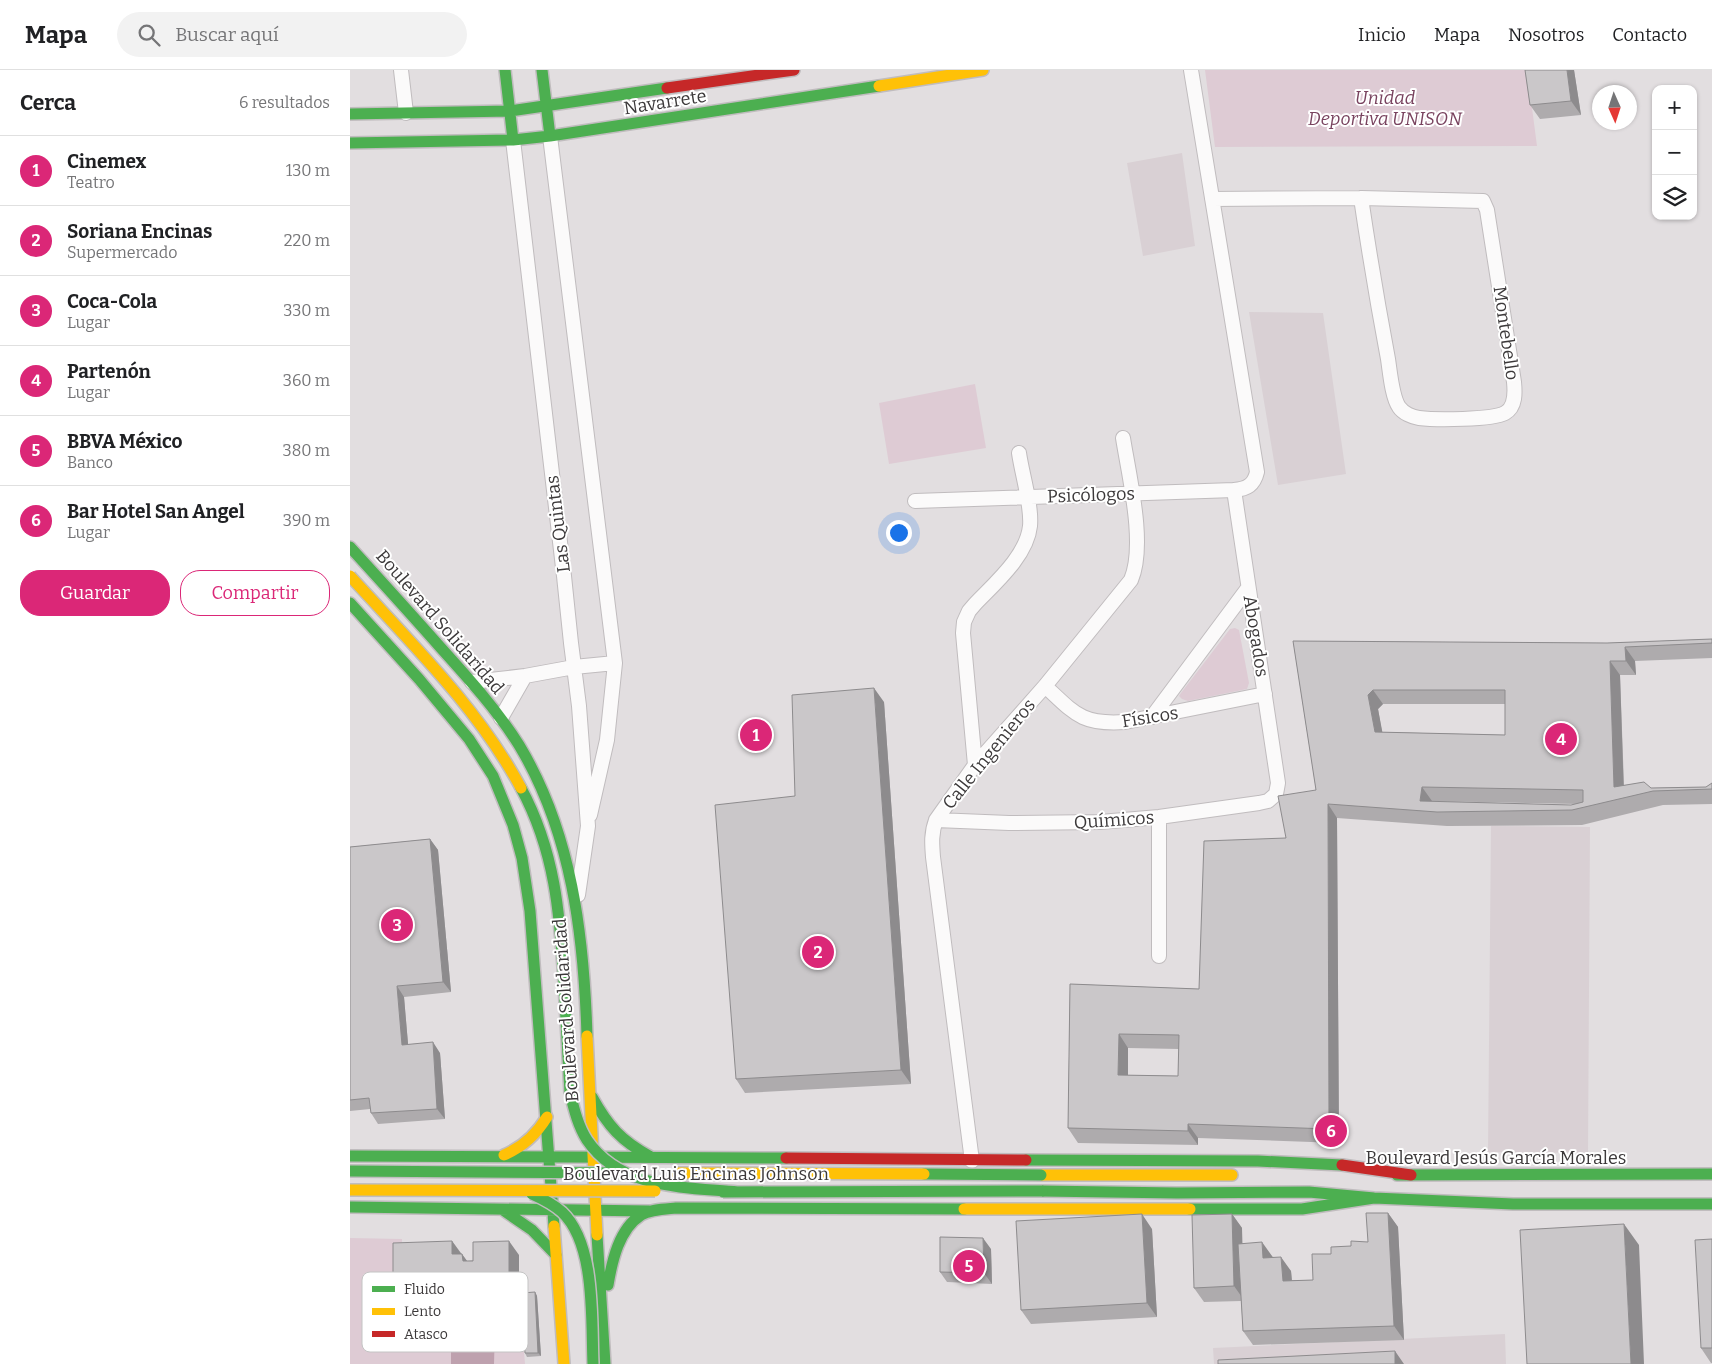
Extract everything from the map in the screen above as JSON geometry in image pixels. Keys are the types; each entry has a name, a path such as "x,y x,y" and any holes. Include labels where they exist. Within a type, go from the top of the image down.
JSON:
{"main road":[{"path":"505,70 513,140"},
{"path":"542,70 550,136"},
{"name":"Navarrete","path":"350,114 510,111 794,70"},
{"name":"Navarrete","path":"350,143 513,140 550,136 941,73 983,70"},
{"name":"Boulevard Solidaridad","path":"350,547 472,682 501,718 526,759 541,790 565,862 576,908 582,951 595,1211 606,1364"},
{"path":"350,576 468,707 488,733 526,797 543,836 550,863 560,920 570,1093 577,1120 587,1141 601,1158 634,1178 660,1184 737,1192"},
{"name":"Boulevard Solidaridad","path":"350,603 463,731 485,763 508,809 523,856 530,911 547,1117 564,1364"},
{"path":"537,997 552,1001 563,1001 585,993"},
{"path":"589,1092 605,1121 618,1137 653,1158"},
{"path":"499,1157 528,1142 547,1117"},
{"path":"350,1156 1258,1161 1342,1165 1411,1175"},
{"name":"Boulevard Luis Encinas Johnson","path":"350,1171 1248,1175"},
{"path":"418,1172 451,1180 504,1187 527,1193 556,1206 573,1224 583,1245 589,1273 593,1364"},
{"name":"Boulevard Jesús García Morales","path":"1317,1175 1712,1174"},
{"name":"Boulevard Luis Encinas Johnson","path":"350,1190 1309,1192 1374,1198"},
{"path":"350,1207 553,1211 721,1209 1302,1209 1374,1198 1513,1204 1712,1204"},
{"path":"500,1209 524,1221 556,1255"},
{"path":"602,1317 613,1257 619,1243 638,1217 649,1211"}],"street":[{"path":"401,70 406,112"},
{"path":"1191,70 1212,200"},
{"path":"550,136 615,663 607,740 588,826"},
{"name":"Las Quintas","path":"513,140 579,706 588,826 576,908"},
{"name":"Montebello","path":"1212,200 1360,198 1478,200 1483,202 1487,210 1514,382 1515,395 1512,405 1507,412 1494,416 1452,419 1417,418 1399,407 1394,391 1378,309 1360,198"},
{"name":"Psicólogos","path":"915,501 1234,490 1246,489 1252,484 1257,472 1212,200"},
{"name":"Calle Ingenieros","path":"972,1160 933,857 933,827 975,765 1045,686 1131,580 1136,566 1137,550 1132,493 1124,438"},
{"path":"975,765 964,652 964,622 974,604 997,581 1024,547 1030,525 1019,453"},
{"name":"Abogados","path":"1234,490 1278,783"},
{"path":"1152,717 1248,588"},
{"path":"472,682 615,663"},
{"path":"501,718 525,676"},
{"name":"Físicos","path":"1045,686 1081,717 1094,722 1107,723 1125,722 1265,694"},
{"name":"Químicos","path":"936,820 1061,823 1159,817 1259,803 1272,798 1276,794 1278,783"},
{"path":"1159,817 1159,956"}],"shaded area":[{"path":"1182,153 1195,246 1143,256 1127,163"},
{"path":"1249,312 1323,313 1346,474 1278,485"},
{"path":"1491,826 1590,827 1588,1153 1488,1152"},
{"path":"1505,1334 1506,1364 1214,1364 1213,1348"},
{"path":"451,1352 494,1352 494,1364 451,1364"}],"green space":[{"name":"Unidad Deportiva UNISON","path":"1205,70 1527,70 1537,146 1215,147"},
{"path":"975,384 986,448 889,464 879,403"},
{"path":"1235,628 1239,630 1249,683 1247,689 1188,701 1182,699 1179,696 1181,693 1230,629"},
{"path":"350,1238 402,1239 402,1272 362,1272 362,1352 524,1352 525,1364 350,1364"}],"building":[{"path":"1525,70 1567,70 1571,101 1530,105"},
{"path":"1712,639 1712,643 1625,647 1626,661 1610,661 1614,787 1644,782 1651,788 1706,787 1712,783 1712,789 1653,791 1572,810 1437,812 1328,804 1329,1129 1188,1124 1188,1131 1068,1128 1070,984 1199,989 1204,841 1286,838 1278,796 1316,790 1293,641 1607,643","holes":["1373,690 1505,690 1505,735 1375,732 1368,695","1422,787 1583,790 1583,802 1571,805 1420,801","1119,1034 1179,1035 1178,1076 1118,1075"]},
{"path":"874,688 901,1070 736,1079 715,805 795,796 792,695"},
{"path":"430,839 443,982 397,986 402,1045 433,1042 437,1109 371,1113 369,1098 350,1100 350,847"},
{"path":"1366,1213 1388,1213 1394,1326 1243,1331 1238,1244 1262,1242 1263,1258 1281,1257 1283,1281 1313,1280 1312,1254 1331,1254 1331,1247 1351,1246 1351,1241 1368,1242"},
{"path":"1142,1214 1147,1303 1021,1310 1016,1221"},
{"path":"1232,1214 1234,1286 1194,1288 1192,1215"},
{"path":"1624,1224 1631,1364 1527,1364 1520,1230"},
{"path":"940,1237 983,1238 984,1273 940,1272"},
{"path":"1712,1239 1712,1348 1701,1348 1695,1240"},
{"path":"452,1241 452,1254 462,1254 463,1261 473,1261 473,1242 509,1241 509,1272 393,1272 393,1243"},
{"path":"535,1292 538,1353 525,1353 528,1352 528,1293"},
{"path":"1395,1351 1395,1364 1218,1364 1218,1360"}],"traffic: fast":[{"path":"505,70 513,140"},
{"path":"542,70 550,136"},
{"path":"350,143 513,140 879,86"},
{"path":"350,114 510,111 667,88"},
{"path":"350,547 492,707 519,745 537,779 552,814 572,886 583,961 587,1036"},
{"path":"350,603 419,679 469,739 493,776 513,825 522,858 530,911 554,1226"},
{"path":"521,788 542,835 554,883 562,957 570,1093 584,1135 601,1156 617,1168 635,1177 654,1183 737,1192"},
{"path":"592,1097 616,1132 631,1145 651,1157"},
{"path":"350,1156 786,1158"},
{"path":"1026,1160 1258,1161 1342,1165"},
{"path":"350,1171 626,1173"},
{"path":"924,1174 1041,1175"},
{"path":"1397,1175 1712,1174"},
{"path":"1042,1191 1309,1192 1374,1198 1513,1204 1712,1204"},
{"path":"723,1192 1042,1191"},
{"path":"532,1194 562,1212 573,1226 581,1243 590,1284 593,1364"},
{"path":"1190,1209 1302,1209 1374,1198"},
{"path":"350,1207 649,1211"},
{"path":"608,1285 614,1256 627,1228 641,1215 653,1210 676,1208 964,1209"},
{"path":"503,1210 532,1230 556,1255"},
{"path":"597,1235 605,1364"}],"traffic: slow":[{"path":"879,86 983,70"},
{"path":"350,576 420,651 464,703 504,759 521,788"},
{"path":"587,1036 597,1235"},
{"path":"504,1155 528,1140 547,1117"},
{"path":"676,1173 924,1174"},
{"path":"1041,1175 1232,1175"},
{"path":"350,1190 655,1191"},
{"path":"964,1209 1190,1209"},
{"path":"554,1226 564,1364"}],"traffic: jam":[{"path":"667,88 794,70"},
{"path":"786,1158 1026,1160"},
{"path":"1342,1165 1411,1175"}],"place":[{"name":"Cinemex","path":"756,735"},
{"name":"Partenón","path":"1561,739"},
{"name":"Coca-Cola","path":"397,925"},
{"name":"Soriana Encinas","path":"818,952"},
{"name":"Bar Hotel San Angel","path":"1331,1131"},
{"name":"BBVA México","path":"969,1266"}]}
